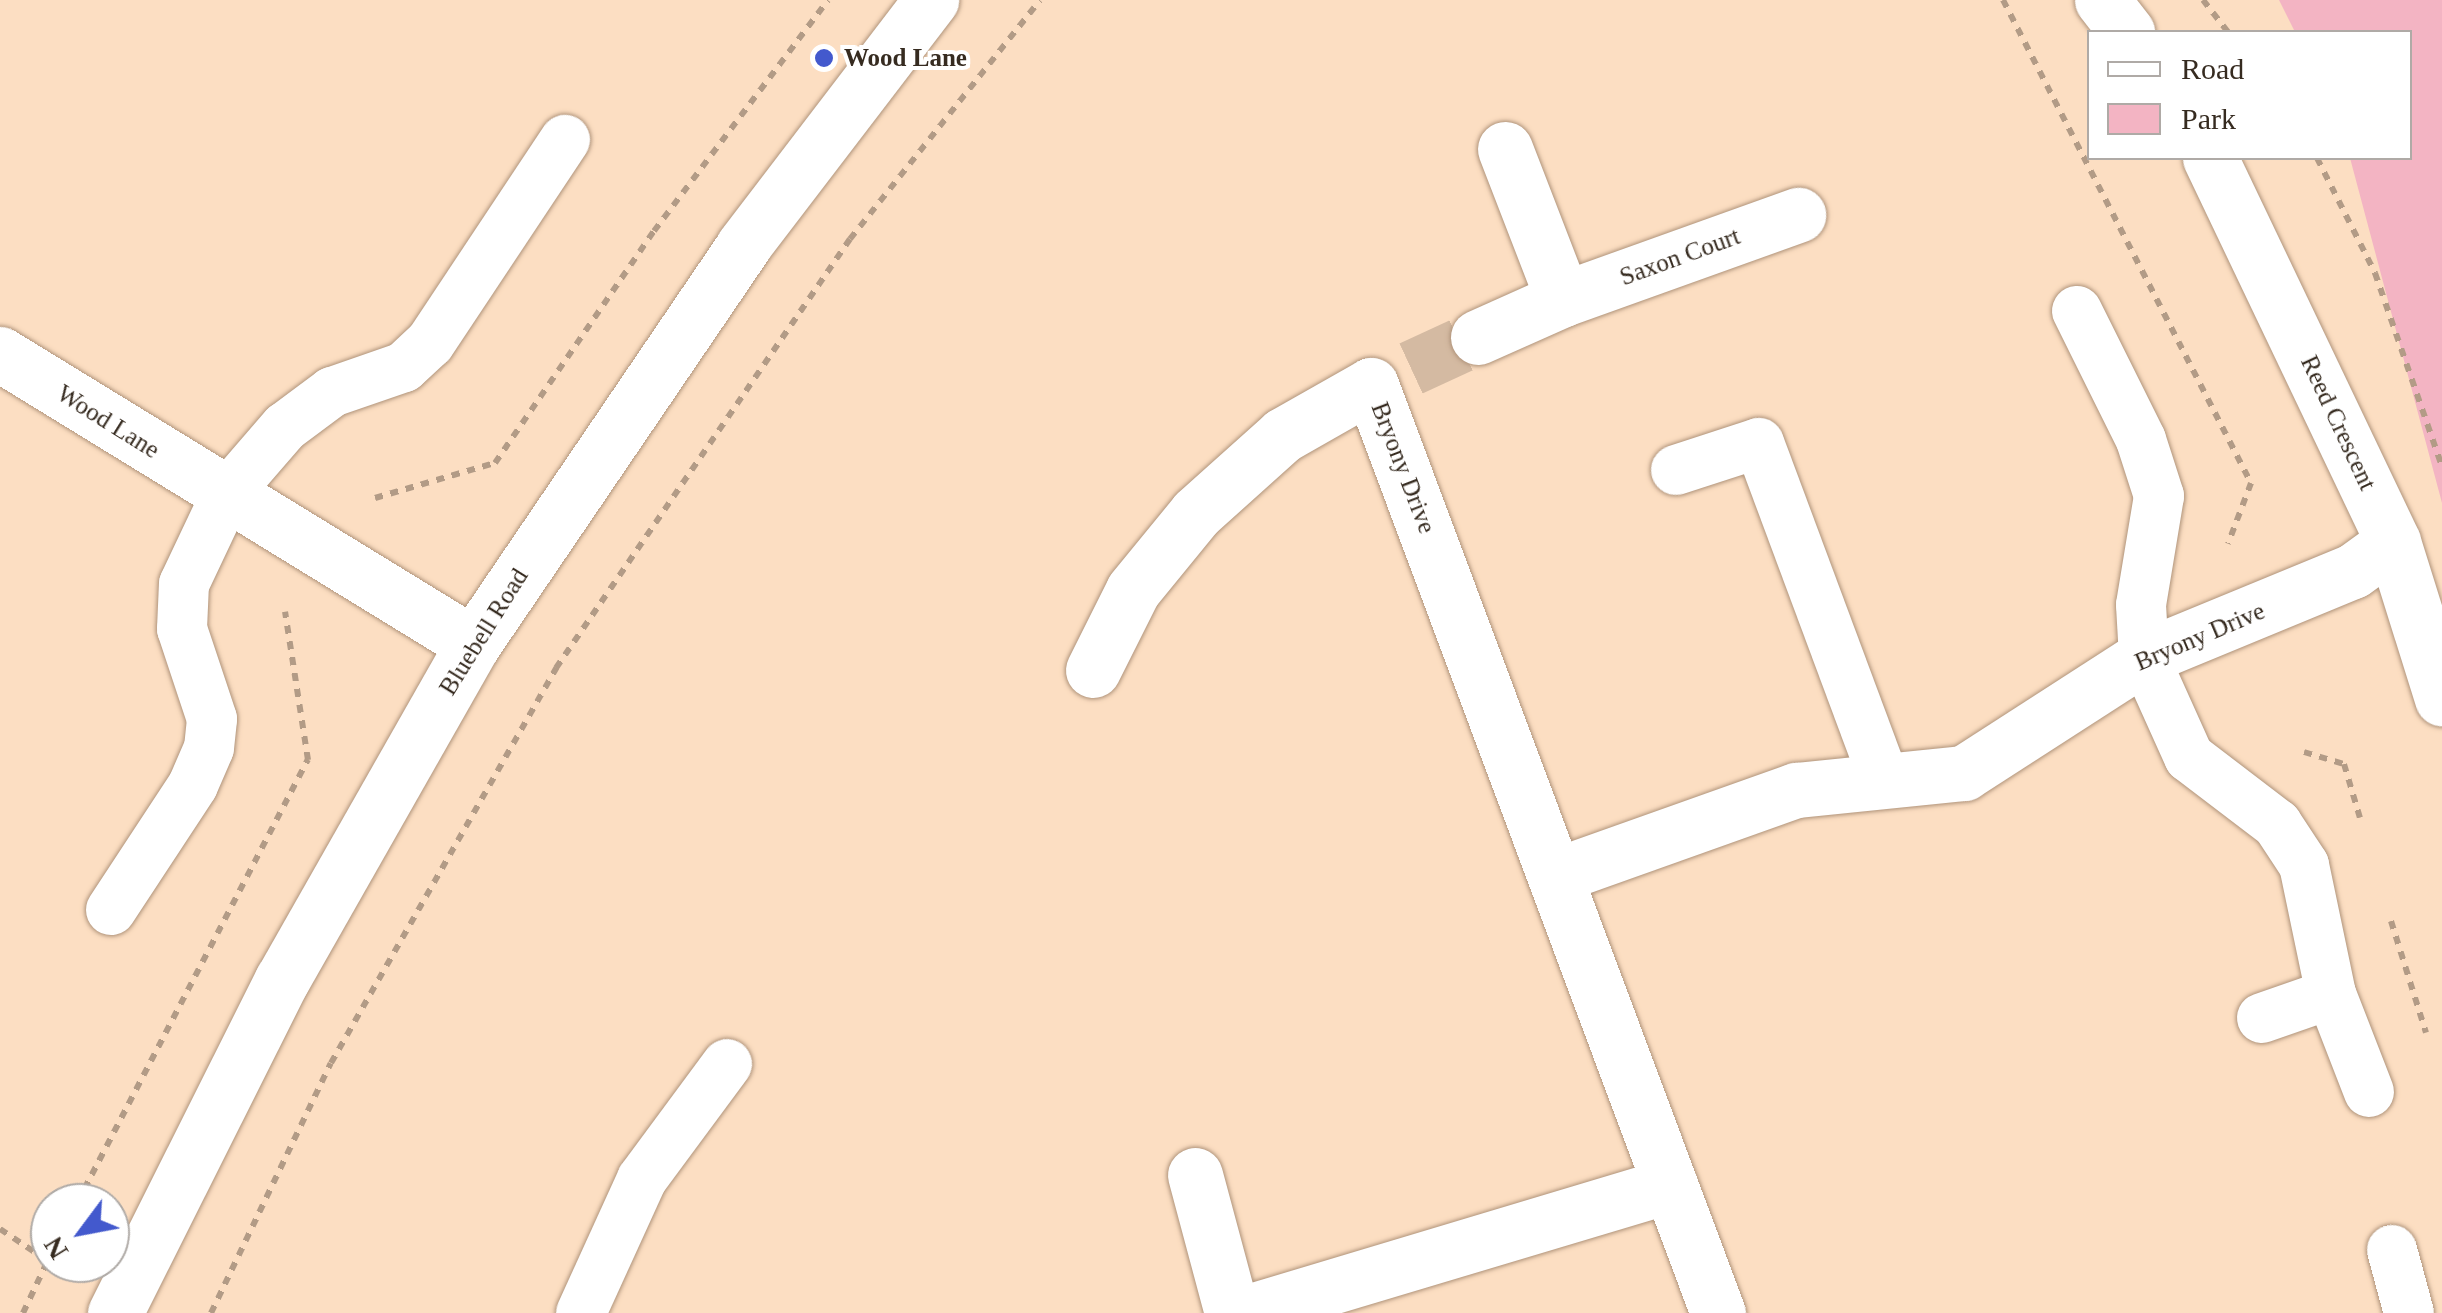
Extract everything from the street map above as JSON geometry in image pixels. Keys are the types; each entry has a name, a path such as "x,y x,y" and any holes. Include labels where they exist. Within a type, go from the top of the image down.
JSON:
{"street":[{"name":"Bluebell Road","path":"115,1313 282,980 473,644 744,246 931,0"},
{"path":"2102,0 2125,30"},
{"path":"1505,150 1562,299"},
{"name":"Reed Crescent","path":"2211,160 2393,542 2442,698"},
{"name":"Saxon Court","path":"1478,337 1562,299 1798,215"},
{"name":"Wood Lane","path":"0,354 473,644"},
{"name":"Bryony Drive","path":"1094,670 1133,590 1196,513 1283,435 1391,376 1557,875 1718,1313"},
{"name":"Bryony Drive","path":"1557,875 1796,790 1964,773 2144,657 2354,571 2393,542"},
{"path":"1195,1175 1232,1313"},
{"path":"1244,1313 1670,1185"}],"lane":[{"path":"111,910 193,785 209,748 212,719 182,629 184,584 226,495 285,428 332,392 404,366 430,343 565,140"},
{"path":"2076,311 2141,440 2160,496 2141,605 2144,657 2189,757 2277,824 2304,865 2330,994 2369,1092"},
{"path":"1676,470 1759,443 1885,781"},
{"path":"2262,1018 2330,994"},
{"path":"581,1313 642,1179 727,1064"},
{"path":"2392,1250 2410,1313"}],"path":[{"path":"88,1183 308,760 285,613 345,508 495,463 654,231 828,0"},
{"path":"211,1313 331,1063 556,668 850,239 1040,0"},
{"path":"2203,0 2226,30"},
{"path":"2318,160 2375,273 2442,468"},
{"path":"0,1229 30,1247"},
{"path":"22,1313 37,1283"}],"green space":[{"path":"2279,0 2442,0 2442,503 2351,160 2412,160 2412,30 2294,30"}],"tunnel":[{"path":"1411,368 1478,337"}],"place":[{"name":"Wood Lane","path":"824,58"}]}
